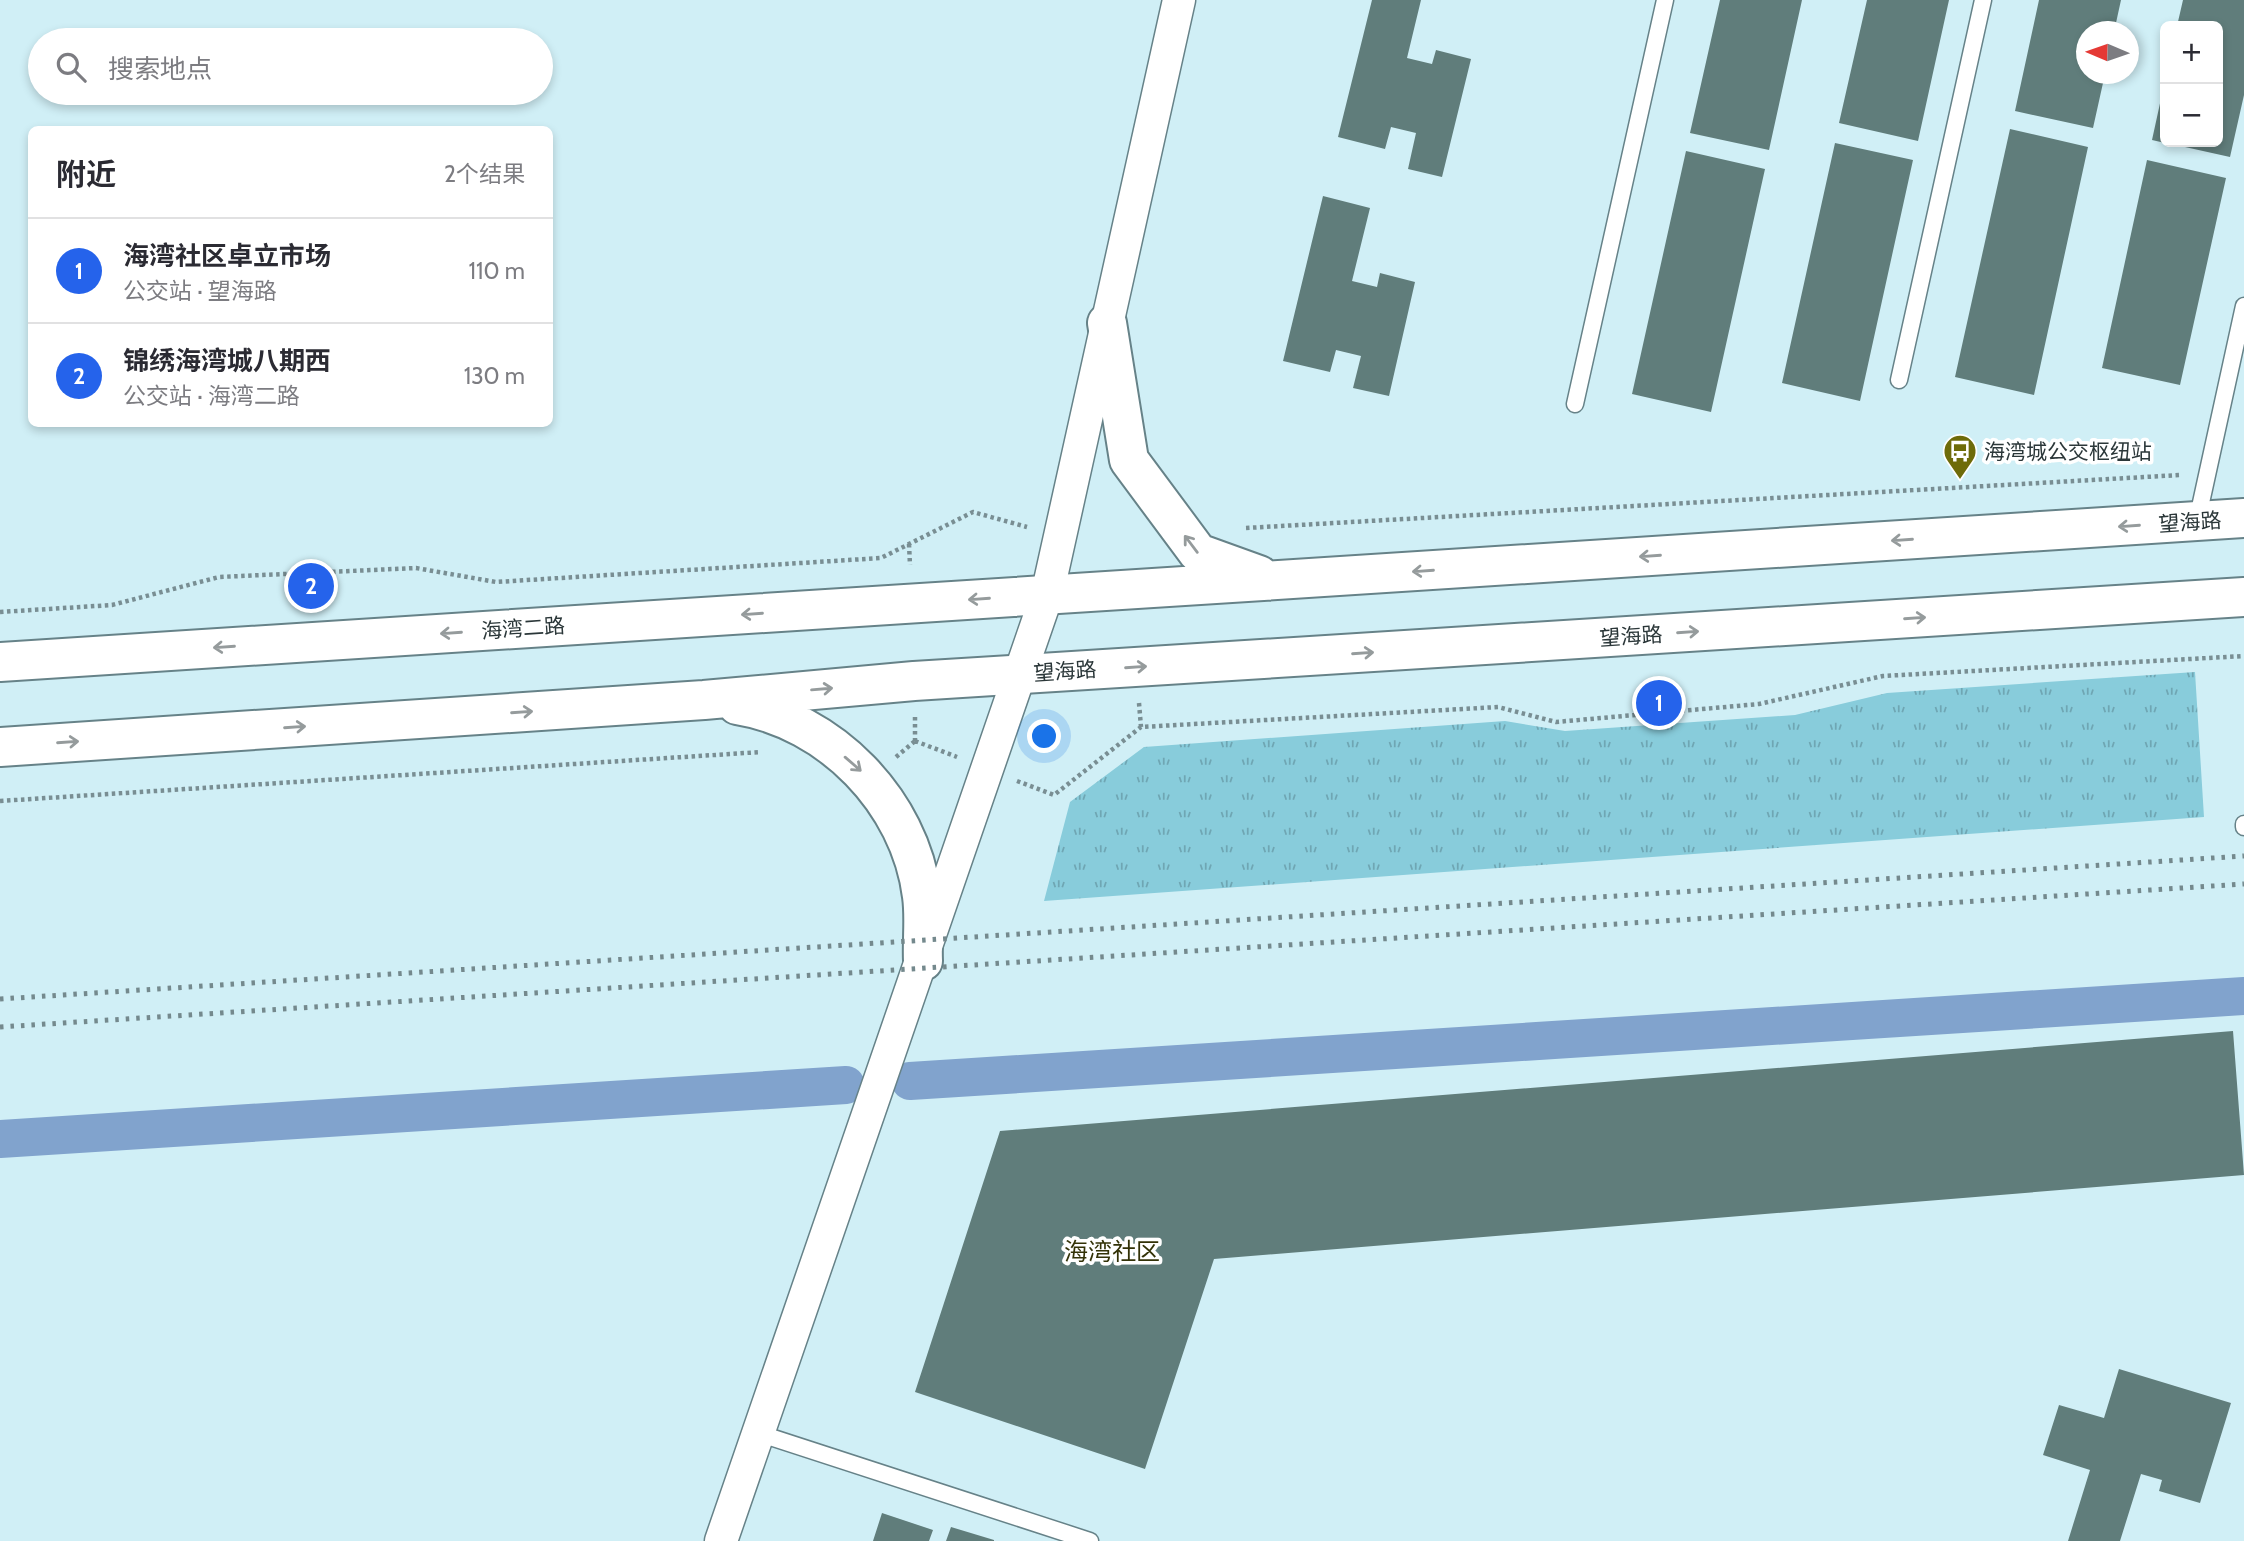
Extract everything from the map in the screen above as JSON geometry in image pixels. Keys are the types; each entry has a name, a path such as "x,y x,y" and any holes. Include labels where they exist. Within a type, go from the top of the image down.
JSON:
{"street":[{"path":"721,1541 1047,595 1179,0"},
{"path":"1107,323 1129,460 1198,553 1274,580"},
{"name":"望海路","path":"1047,595 2244,518"},
{"name":"海湾二路","path":"0,662 1047,595"},
{"name":"望海路","path":"1019,675 2244,597"},
{"path":"0,747 704,700 1019,675"},
{"path":"704,700 766,710 823,737 870,779 904,833 919,883 922,895 922,961"}],"lane":[{"path":"1575,404 1665,0"},
{"path":"1899,380 1983,0"},
{"path":"2197,521 2244,306"},
{"path":"758,1433 1090,1541"}],"path":[{"path":"1237,529 2207,473"},
{"path":"0,612 112,605 219,577 416,568 496,582 881,558 973,512"},
{"path":"1054,795 1141,727 1498,707 1556,722 1759,704 1884,676 2244,656"},
{"path":"0,801 762,752"}],"green space":[{"path":"2195,672 2204,817 1044,901 1070,802 1144,747 1505,721 1565,731 1795,715 1887,693"}],"building":[{"path":"1372,0 1421,0 1407,58 1432,64 1436,50 1471,59 1442,177 1408,169 1416,133 1391,127 1385,149 1338,137"},
{"path":"1720,0 1802,0 1769,150 1690,133"},
{"path":"1867,0 1949,0 1918,141 1839,123"},
{"path":"2039,0 2121,0 2116,21 2076,21 2076,84 2103,84 2093,128 2015,111"},
{"path":"2183,0 2244,0 2244,95 2230,157 2185,147 2223,147 2223,21 2178,21"},
{"path":"2160,103 2160,142 2152,140"},
{"path":"2010,129 2088,147 2034,395 1955,377"},
{"path":"1835,143 1913,160 1860,401 1782,383"},
{"path":"1686,151 1765,169 1711,412 1632,394"},
{"path":"2147,160 2226,178 2180,385 2102,368"},
{"path":"1323,196 1370,208 1352,281 1377,287 1380,273 1415,282 1389,396 1353,388 1361,356 1336,350 1330,372 1283,361"},
{"path":"2233,1031 2244,1175 1214,1259 1145,1469 915,1392 1000,1131"},
{"path":"2119,1369 2231,1403 2200,1503 2159,1491 2162,1480 2141,1474 2120,1541 2068,1541 2090,1470 2043,1455 2059,1405 2104,1418"},
{"path":"882,1513 933,1530 929,1541 873,1541"},
{"path":"951,1527 994,1540 994,1541 946,1541"}],"waterway":[{"path":"910,1081 2244,996"},
{"path":"0,1139 846,1085"}],"railway":[{"path":"0,999 2244,856"},
{"path":"0,1027 2244,884"}],"place":[{"name":"海湾城公交枢纽站","path":"1960,481"},
{"name":"锦绣海湾城八期西","path":"311,586"},
{"name":"海湾社区卓立市场","path":"1659,703"}],"district":[{"name":"海湾社区","path":"1112,1251"}]}
